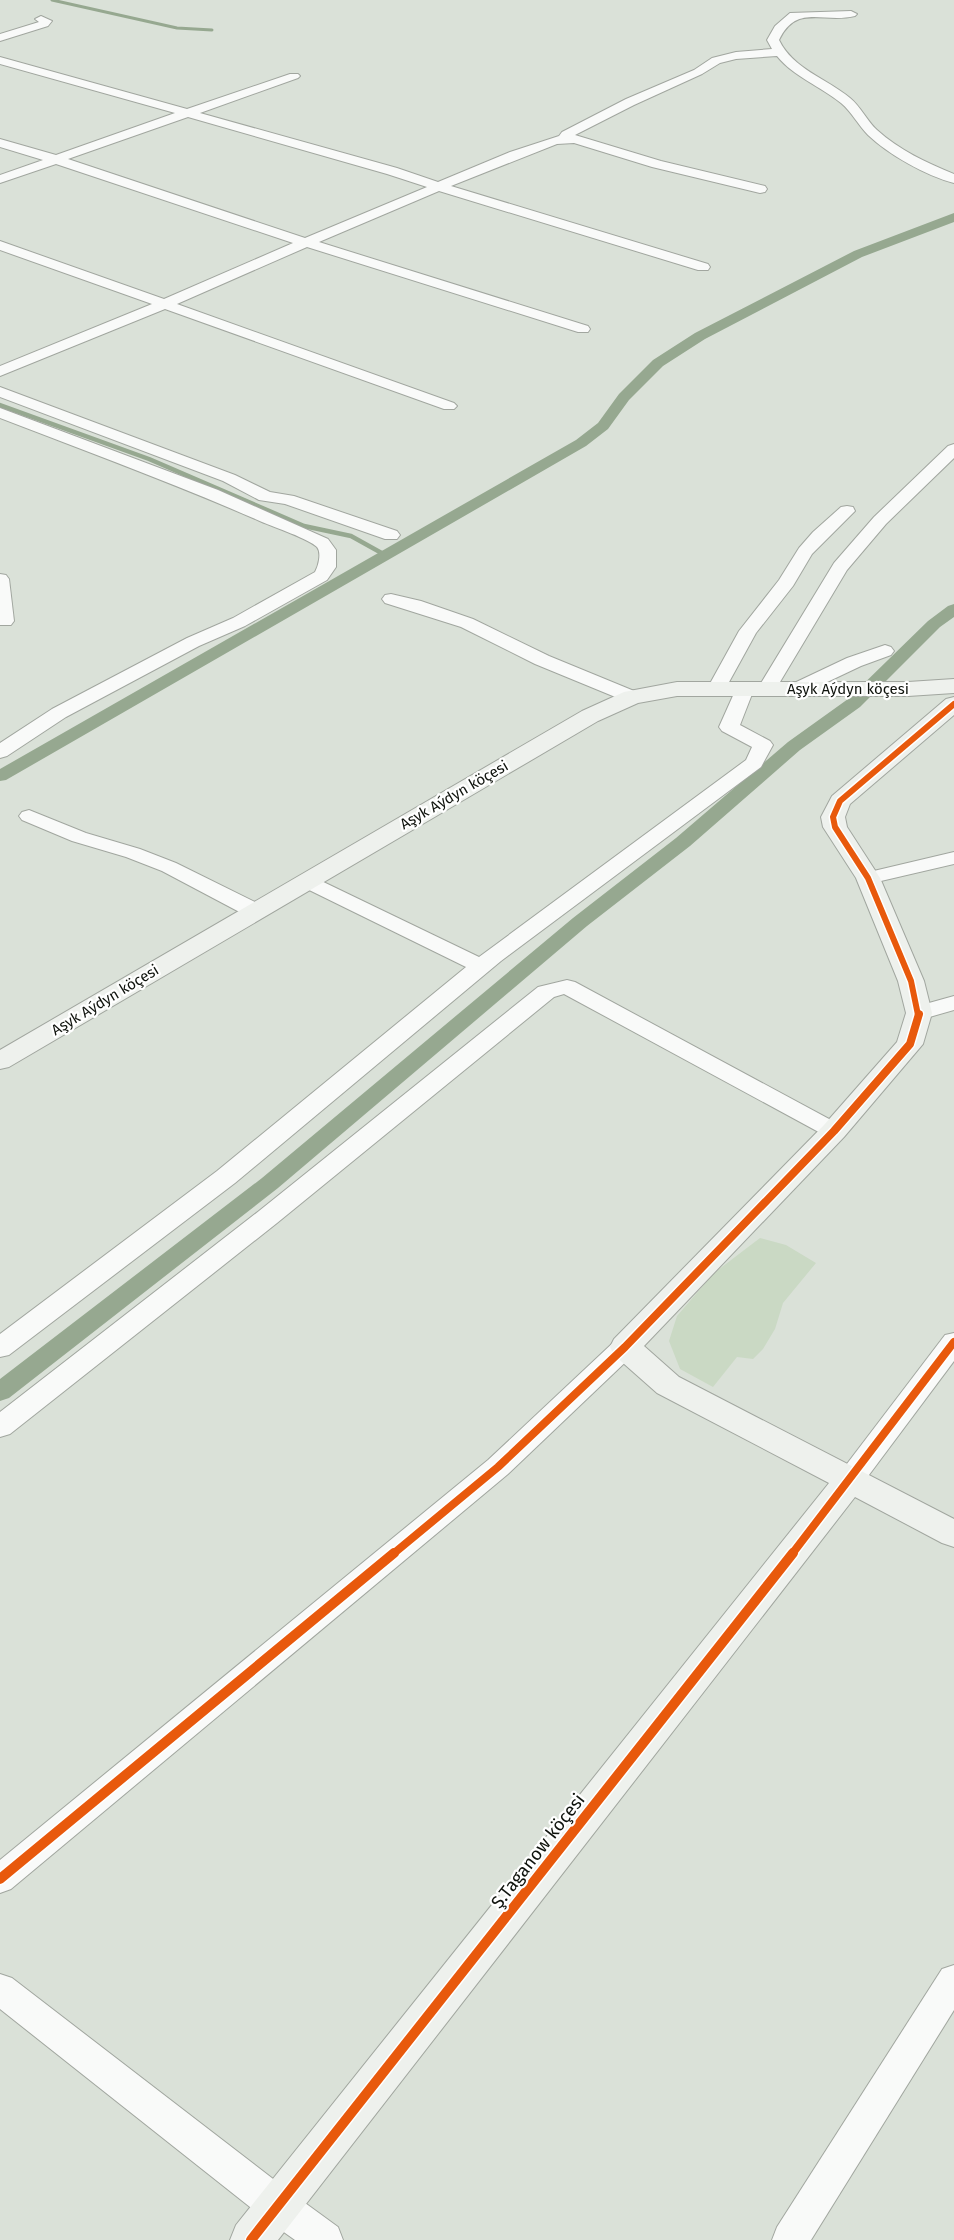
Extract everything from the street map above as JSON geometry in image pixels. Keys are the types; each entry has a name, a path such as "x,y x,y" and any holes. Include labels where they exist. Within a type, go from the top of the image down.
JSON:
{"street":[{"path":"769,53 779,28 794,15 851,14"},
{"path":"0,38 44,24 46,21 41,19"},
{"path":"563,139 566,134 630,102 698,72 707,65 734,55 769,53 845,101 862,117 870,130 892,147 910,159 954,179"},
{"path":"0,60 392,170 440,188 619,240 703,267"},
{"path":"0,179 294,76"},
{"path":"0,371 166,304 534,147 563,139 575,139 657,164 760,189"},
{"path":"0,143 583,329"},
{"path":"0,245 448,406"},
{"path":"0,392 64,418 229,478 265,496 288,500 391,534"},
{"path":"0,413 212,494 314,539 322,543 327,550 327,567 321,576 239,622 193,642 59,713 0,752"},
{"path":"0,430 20,420"},
{"path":"0,1348 226,1178 481,966 754,763 763,745 729,727 856,547 899,500 954,449"},
{"path":"716,689 748,631 787,582 805,552 819,536 847,511"},
{"path":"0,579 5,621"},
{"path":"391,599 415,605 467,623 513,644 542,660 632,697"},
{"path":"806,690 854,662 885,651"},
{"name":"Aşyk Aýdyn köçesi","path":"0,1061 590,716 632,697 677,689 908,689 954,686"},
{"path":"0,1879 498,1468 625,1347 834,1131 910,1044 919,1013 911,981 868,878 835,827 833,817 840,801 954,704"},
{"path":"29,816 79,837 133,853 169,867 255,911"},
{"path":"868,878 954,858"},
{"path":"306,881 481,966"},
{"path":"0,1428 268,1217 546,992 568,987 834,1131"},
{"path":"919,1013 954,1003"},
{"path":"850,1480 954,1342"},
{"path":"625,1347 668,1385 954,1534"},
{"name":"Ş.Taganow köçesi","path":"251,2240 850,1480"},
{"path":"790,2240 954,1980"},
{"path":"0,1989 277,2205 325,2240"}],"green space":[{"path":"760,1238 786,1245 816,1263 783,1303 775,1329 763,1349 753,1359 737,1357 713,1387 680,1369 669,1341 677,1316 714,1273"}],"waterway":[{"path":"52,0 177,28 212,30"},
{"path":"0,776 581,443 603,426 624,397 658,363 700,336 858,254 954,217"},
{"path":"0,405 149,459 304,526 351,536 387,556"},
{"path":"0,1392 270,1183 580,922 683,842 794,746 854,703 934,624 954,609"}],"cycle path":[{"path":"0,1879 498,1467 625,1347 834,1131 910,1044 919,1013 911,981 868,878 835,827 833,817 840,801 954,704"},
{"path":"251,2240 850,1480 954,1342"}]}
